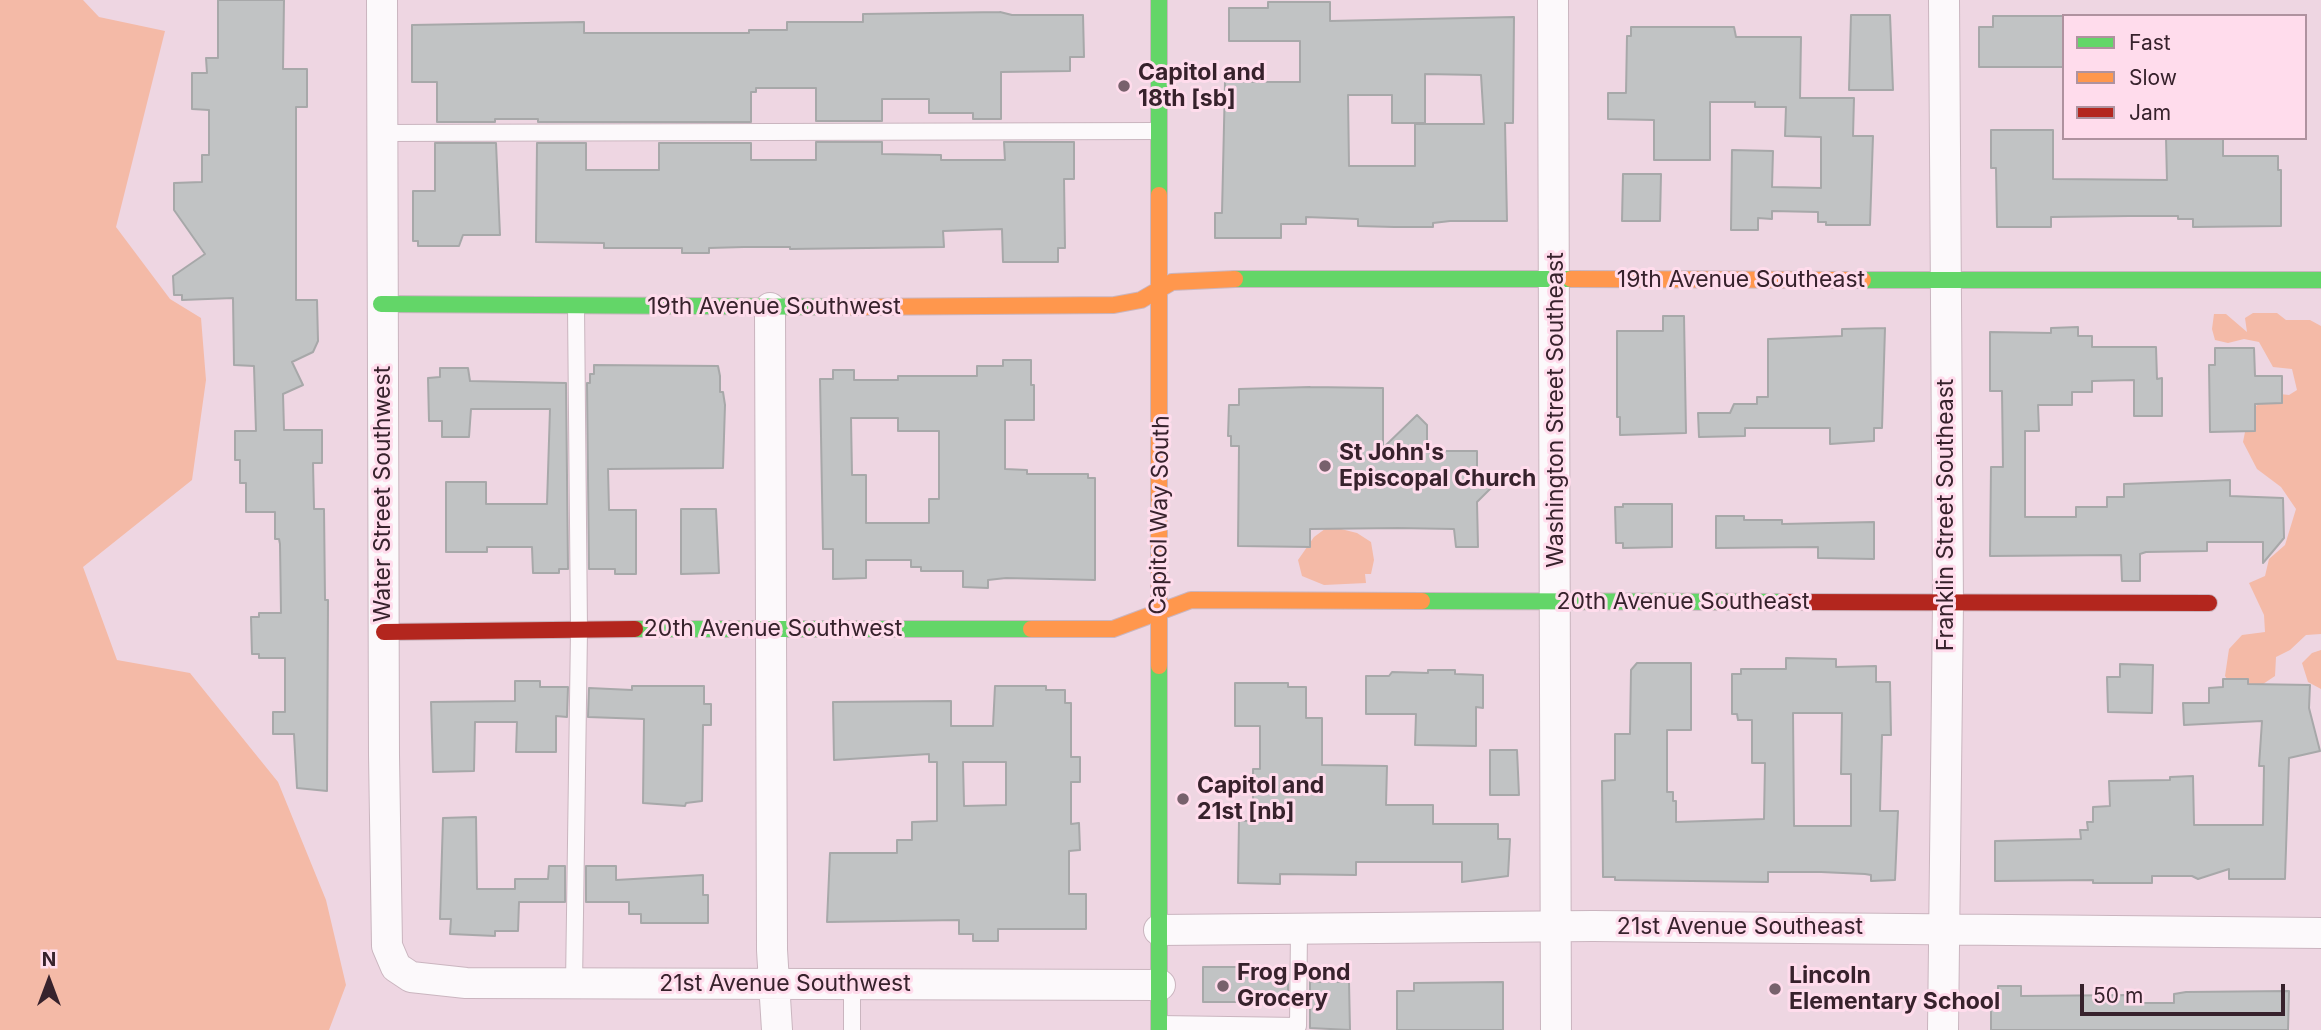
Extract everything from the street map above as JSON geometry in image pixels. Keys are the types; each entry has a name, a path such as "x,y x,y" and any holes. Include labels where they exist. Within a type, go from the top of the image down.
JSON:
{"street":[{"name":"Water Street Southwest","path":"382,0 381,304 387,946 396,967 411,977"},
{"name":"Capitol Way South","path":"1159,0 1162,131 1159,1027"},
{"name":"Washington Street Southeast","path":"1553,0 1556,280 1556,1030"},
{"name":"Franklin Street Southeast","path":"1943,1030 1942,928 1948,603 1944,0"},
{"name":"19th Avenue Southeast","path":"1161,286 1202,279 2321,281"},
{"name":"19th Avenue Southwest","path":"381,304 771,308 1128,304 1161,286"},
{"path":"771,308 772,950 777,1030"},
{"name":"20th Avenue Southeast","path":"1159,614 1191,600 2209,603"},
{"name":"20th Avenue Southwest","path":"384,632 770,628 1113,629 1159,614"},
{"name":"21st Avenue Southeast","path":"1159,930 1942,928 2321,933"},
{"name":"21st Avenue Southwest","path":"411,977 466,983 1160,985"}],"lane":[{"path":"381,133 1162,131"},
{"path":"574,984 579,630 576,306"},
{"path":"1159,1027 1298,1026 1299,930"},
{"path":"852,983 852,1030"}],"shaded area":[{"path":"0,0 83,0 99,17 165,31 116,227 170,299 201,318 206,380 192,480 83,567 117,660 190,673 278,782 326,900 346,985 329,1030 0,1030"},
{"path":"2253,313 2277,313 2286,320 2310,320 2321,326 2321,634 2306,635 2290,650 2276,657 2275,676 2260,686 2234,690 2225,676 2229,649 2242,635 2265,632 2264,615 2249,583 2265,576 2269,559 2285,545 2296,509 2281,487 2257,469 2243,442 2248,417 2263,397 2271,393 2289,395 2297,390 2292,369 2273,367 2259,342 2244,339 2228,343 2215,340 2212,329 2214,314 2226,314 2247,332 2245,318"},
{"path":"1329,526 1357,533 1371,542 1374,560 1371,574 1365,574 1366,583 1324,585 1302,576 1298,560 1314,537"},
{"path":"2321,650 2321,689 2308,682 2302,663 2312,653"}],"building":[{"path":"218,0 284,0 283,69 307,69 307,107 296,107 296,300 317,300 318,341 313,352 292,362 303,385 283,394 284,430 322,430 322,463 313,463 314,509 324,509 325,600 328,600 327,791 297,788 294,734 273,734 273,712 285,712 285,658 259,658 259,654 252,654 251,617 259,617 259,613 281,613 280,544 279,539 275,539 275,512 246,512 246,483 240,483 240,460 235,460 235,431 256,431 254,366 234,365 233,298 182,300 182,295 174,295 173,276 205,254 174,210 174,183 202,182 202,155 209,155 209,110 192,109 192,73 207,73 206,58 218,58"},
{"path":"1268,2 1330,2 1330,21 1514,17 1513,123 1505,123 1507,221 1450,221 1433,223 1433,227 1394,227 1358,226 1358,219 1306,217 1306,224 1281,224 1281,238 1215,238 1215,213 1222,213 1225,82 1300,82 1300,41 1229,41 1229,8 1268,8","holes":["1425,74 1481,75 1484,124 1415,124 1415,166 1349,166 1348,95 1392,95 1392,123 1425,123"]},
{"path":"1000,12 1012,15 1083,15 1084,57 1070,57 1070,71 1001,72 1001,119 973,119 973,113 929,113 929,99 882,99 882,121 816,121 816,88 756,88 756,92 751,92 751,122 538,122 538,119 495,119 495,122 437,122 437,82 412,82 412,25 584,22 584,33 749,33 749,30 787,30 787,22 863,22 863,14"},
{"path":"1851,15 1890,15 1893,90 1849,90"},
{"path":"1993,16 2062,16 2062,67 1979,67 1979,27 1993,27"},
{"path":"1631,27 1734,27 1736,37 1801,37 1800,98 1854,98 1853,136 1873,136 1870,225 1826,225 1826,222 1818,222 1818,212 1772,211 1772,219 1758,218 1758,230 1731,230 1732,150 1773,151 1772,187 1821,188 1821,137 1785,136 1786,107 1755,107 1755,102 1710,102 1710,160 1654,160 1654,120 1608,119 1608,93 1626,93 1627,36 1631,36"},
{"path":"1991,130 2053,130 2053,179 2167,180 2166,140 2223,140 2223,156 2278,156 2278,170 2281,170 2281,226 2193,227 2193,219 2178,219 2178,216 2129,216 2051,217 2051,227 1997,227 1996,168 1991,168"},
{"path":"816,142 882,142 882,154 941,155 941,160 1005,160 1004,142 1074,142 1074,179 1064,179 1065,248 1058,248 1058,262 1003,262 1002,229 943,231 944,247 744,247 709,248 709,253 682,253 682,248 604,248 604,243 536,242 537,143 586,143 586,170 659,170 659,143 751,143 751,160 816,160"},
{"path":"435,143 496,143 500,235 463,235 459,246 418,246 418,241 413,241 413,191 435,191"},
{"path":"1623,174 1661,174 1660,221 1622,221"},
{"path":"1663,316 1684,316 1686,433 1620,435 1620,417 1617,417 1617,331 1663,331"},
{"path":"2078,327 2078,336 2092,336 2092,347 2156,347 2157,379 2162,378 2162,416 2134,416 2134,380 2092,381 2092,392 2072,392 2072,405 2038,405 2039,431 2025,431 2025,517 2076,517 2076,507 2107,507 2107,497 2124,497 2124,484 2230,480 2230,496 2283,498 2284,538 2263,563 2263,542 2207,542 2207,551 2140,554 2140,581 2122,581 2121,555 1990,556 1991,467 2003,467 2002,391 1990,391 1990,332 2051,333 2051,328"},
{"path":"1885,328 1882,428 1874,428 1874,441 1830,444 1830,428 1745,428 1745,436 1699,437 1698,413 1730,413 1734,404 1757,404 1757,397 1768,397 1768,339 1842,336 1842,329"},
{"path":"2215,348 2254,348 2255,376 2282,376 2282,403 2255,404 2255,431 2210,432 2209,365 2215,365"},
{"path":"1003,360 1031,360 1031,385 1034,385 1034,420 1005,420 1005,469 1027,470 1027,474 1088,474 1088,478 1095,478 1095,580 1006,578 988,580 988,588 963,587 963,571 921,571 921,567 911,567 911,560 866,560 866,578 833,579 833,549 823,549 820,379 833,379 833,370 854,370 854,380 898,380 898,376 977,376 977,366 1003,366","holes":["851,418 898,418 898,431 939,431 939,499 929,499 929,523 866,523 866,475 852,475"]},
{"path":"594,365 718,366 720,392 723,392 725,405 723,468 608,469 609,510 636,510 636,574 615,574 615,569 589,569 587,383 590,383 590,374 594,374"},
{"path":"440,368 468,368 470,381 566,383 568,569 559,569 559,573 533,573 532,547 487,547 487,552 446,552 446,482 486,482 486,504 547,504 550,409 471,409 469,437 442,437 442,421 429,421 428,378 440,377"},
{"name":"St John's Episcopal Church","path":"1383,388 1383,448 1417,415 1427,425 1427,451 1477,451 1477,474 1492,487 1477,502 1478,547 1456,547 1454,529 1398,528 1310,529 1310,547 1238,546 1239,446 1231,446 1231,436 1228,436 1229,405 1239,405 1239,389"},
{"path":"1623,504 1672,504 1672,547 1623,548 1623,543 1616,543 1615,507 1623,507"},
{"path":"681,509 716,509 719,573 681,574"},
{"path":"1716,516 1744,516 1744,520 1782,520 1782,524 1874,522 1874,559 1818,558 1818,547 1716,548"},
{"path":"1786,658 1836,659 1836,667 1876,666 1876,682 1890,682 1891,735 1882,735 1880,811 1898,811 1895,880 1871,881 1871,875 1821,872 1768,872 1768,882 1615,880 1615,877 1603,877 1602,781 1615,780 1615,734 1630,734 1631,670 1637,663 1691,663 1691,730 1667,730 1667,792 1673,792 1673,801 1676,801 1676,822 1764,819 1765,763 1752,763 1752,720 1738,720 1737,714 1732,714 1732,674 1741,674 1741,669 1786,669","holes":["1793,713 1842,713 1841,774 1851,774 1851,826 1794,826"]},
{"path":"2120,664 2153,665 2152,713 2108,712 2107,677 2120,677"},
{"path":"1428,670 1455,670 1455,674 1483,675 1483,708 1476,707 1476,746 1415,745 1416,714 1366,714 1366,676 1389,676 1392,672 1428,673"},
{"path":"2223,679 2248,679 2248,684 2310,685 2309,708 2320,751 2289,758 2285,879 2229,879 2229,869 2198,879 2192,876 2152,876 2152,883 2093,883 2093,880 1995,881 1995,841 2081,839 2080,830 2088,830 2087,822 2093,822 2093,807 2110,806 2109,781 2170,780 2170,777 2193,776 2194,825 2263,825 2264,766 2259,766 2262,721 2184,725 2183,703 2209,703 2209,688 2223,687"},
{"path":"515,681 540,681 540,687 568,687 567,717 556,716 556,752 516,752 517,722 475,722 474,771 433,772 431,702 515,701"},
{"path":"1235,683 1288,683 1288,687 1306,687 1306,718 1322,718 1322,765 1387,766 1386,805 1433,805 1433,824 1498,824 1498,839 1510,839 1508,876 1462,882 1462,862 1356,862 1356,875 1280,874 1280,884 1238,883 1239,821 1253,821 1253,769 1260,769 1260,726 1235,726"},
{"path":"632,686 704,686 704,704 711,704 711,725 703,725 702,801 686,803 685,806 643,803 644,719 588,717 589,688 632,690"},
{"path":"995,686 1046,686 1046,690 1065,690 1065,703 1071,703 1071,757 1080,757 1080,782 1071,782 1071,824 1079,823 1080,850 1069,851 1069,894 1086,894 1086,929 998,929 998,941 973,941 973,934 959,934 959,920 827,922 830,853 897,853 897,840 912,840 912,822 937,821 937,762 929,762 929,754 834,760 833,702 951,701 951,726 993,726","holes":["963,762 1006,762 1006,805 964,806"]},
{"path":"1490,750 1517,750 1519,795 1490,795"},
{"path":"476,817 477,889 515,889 515,879 548,879 549,866 565,866 565,902 519,902 518,931 495,931 495,936 450,934 451,919 440,919 443,818"},
{"path":"586,866 616,866 616,880 703,875 703,895 708,895 708,923 641,923 641,914 629,914 629,902 586,902"},
{"path":"1203,967 1263,967 1263,973 1288,973 1288,1002 1203,1002"},
{"path":"1310,982 1349,982 1350,1030 1310,1028"},
{"path":"1503,982 1503,1030 1397,1030 1397,991 1414,991 1414,983"},
{"path":"1998,986 2021,986 2021,996 2131,995 2131,1003 2174,1003 2174,994 2186,992 2289,991 2288,1030 1991,1030 1991,1002 1998,1002"}],"traffic: fast":[{"path":"1159,0 1159,195"},
{"path":"1235,279 1571,279"},
{"path":"1863,280 2321,280"},
{"path":"381,304 853,307"},
{"path":"1422,601 1787,602"},
{"path":"635,629 1031,629"},
{"path":"1159,666 1159,1030"}],"traffic: slow":[{"path":"1159,195 1159,666"},
{"path":"853,307 1114,305 1141,300 1172,282 1235,279"},
{"path":"1571,279 1863,280"},
{"path":"1031,629 1113,629 1191,600 1422,601"}],"traffic: jam":[{"path":"1787,602 2209,603"},
{"path":"384,632 635,629"}],"place":[{"name":"Capitol and 18th [sb]","path":"1124,86"},
{"name":"St John's Episcopal Church","path":"1325,466"},
{"name":"Capitol and 21st [nb]","path":"1183,799"},
{"name":"Frog Pond Grocery","path":"1223,986"},
{"name":"Lincoln Elementary School","path":"1775,989"}]}
